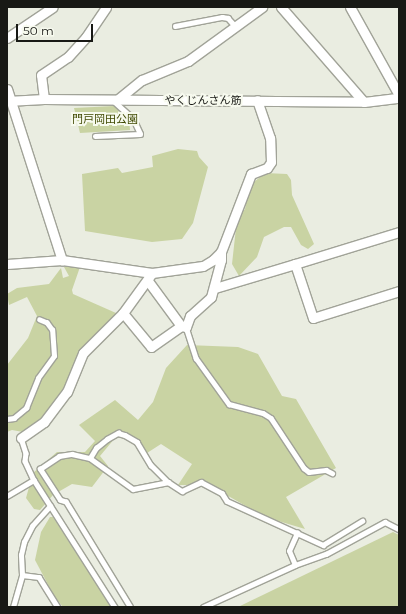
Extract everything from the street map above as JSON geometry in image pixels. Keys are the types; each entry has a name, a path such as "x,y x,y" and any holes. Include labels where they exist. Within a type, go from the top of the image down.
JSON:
{"street":[{"path":"7,38 53,7"},
{"path":"44,99 41,75 68,57 86,37 106,7"},
{"path":"115,100 142,80 188,61 236,28 262,7"},
{"path":"281,7 323,52 364,102"},
{"path":"350,7 399,97"},
{"path":"7,89 62,260"},
{"name":"やくじんさん筋","path":"10,100 257,100 364,102 399,97"},
{"path":"123,313 151,347 184,326 190,316 211,297 215,288 221,252 251,174 267,168 272,162 270,138 257,100"},
{"path":"215,288 399,232"},
{"path":"7,264 62,260 150,277 203,266 221,252"},
{"path":"295,264 313,318 399,292"},
{"path":"21,438 44,422 67,392 84,353 123,313 150,277"},
{"path":"150,277 184,326"}],"lane":[{"path":"175,26 222,17 228,18 236,28"},
{"path":"95,136 140,134 133,119 115,100"},
{"path":"7,418 14,418 26,408 38,378 54,356 52,330 47,323 40,320"},
{"path":"184,326 196,358 229,404 263,413 271,418 304,468 309,472 326,470 332,473"},
{"path":"90,458 96,448 107,439 118,434 126,436 137,442 151,465 168,482 182,491 200,482 222,493 227,501 322,545 326,554"},
{"path":"21,438 26,453 25,461 34,480 115,607"},
{"path":"130,607 66,502 60,500 40,469 59,456 72,454 90,458 133,489 168,482"},
{"path":"7,496 34,480"},
{"path":"13,607 22,575 21,555 24,542 32,526 50,506"},
{"path":"322,545 362,521"},
{"path":"203,607 295,565 326,554 385,522 399,529"},
{"path":"295,565 289,551 297,533"},
{"path":"22,575 39,577 58,607"}],"green space":[{"name":"門戸岡田公園","path":"114,106 129,119 130,130 80,133 74,108"},
{"path":"178,149 197,151 199,157 208,167 193,223 182,239 152,242 85,231 82,174 118,168 122,173 153,167 152,156"},
{"path":"265,173 287,174 291,180 292,195 314,244 308,249 301,245 291,227 284,227 264,237 257,257 239,276 232,264 237,219 245,209 249,186"},
{"path":"64,267 80,267 72,290 73,294 116,313 116,316 89,340 66,388 43,419 23,432 12,430 7,432 7,365 28,338 37,316 27,297 9,305 7,294 17,288 49,284 61,268 63,278 69,276"},
{"path":"187,345 238,347 258,354 282,396 296,399 336,468 286,497 305,529 265,517 209,485 178,485 192,464 161,444 147,453 120,432 100,456 108,466 92,487 72,484 53,495 40,510 34,509 26,498 33,473 57,452 85,452 95,441 79,425 115,400 138,420 153,402 166,368"},
{"path":"50,517 53,517 111,607 63,607 54,596 35,560 41,532"},
{"path":"393,532 399,535 399,607 238,607"}]}
